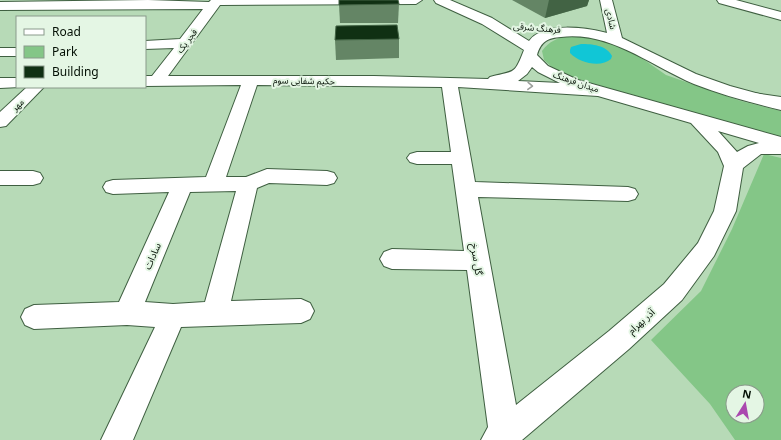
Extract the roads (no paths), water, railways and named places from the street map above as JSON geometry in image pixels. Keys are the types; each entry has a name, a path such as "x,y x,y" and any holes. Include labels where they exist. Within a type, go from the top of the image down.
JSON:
{"street":[{"path":"0,6 416,0"},
{"name":"فرهنگ شرقی","path":"440,0 487,21 530,52"},
{"name":"شادی","path":"606,0 615,39"},
{"path":"723,0 781,16"},
{"name":"فجر یک","path":"151,81 185,44 215,3"},
{"name":"فرهنگ شرقی","path":"487,21 527,28 587,32"},
{"path":"456,83 516,76 524,70 530,52 539,38 550,34 587,32 615,39 669,68 721,89 781,105"},
{"path":"146,46 185,44"},
{"path":"0,52 16,52"},
{"name":"میدان فرهنگ","path":"530,52 543,69 554,76 781,143"},
{"path":"214,184 251,80"},
{"name":"حکیم شفایی سوم","path":"151,81 251,80 456,83"},
{"path":"0,83 16,83"},
{"path":"456,83 545,86 602,91"},
{"name":"گل سرخ","path":"456,83 461,158 502,438"},
{"name":"مهر","path":"0,122 35,88"},
{"path":"754,98 781,102"},
{"path":"697,119 726,150 734,166 750,150 765,147 781,148"},
{"path":"417,158 461,158"},
{"name":"آذر بهرام","path":"502,438 613,345 673,292 706,249 725,211 734,166"},
{"path":"114,187 248,184 267,176 327,178"},
{"path":"0,178 33,178"},
{"path":"215,313 248,184"},
{"name":"سادات","path":"127,313 183,185"},
{"path":"466,189 628,194"},
{"path":"392,258 477,261"},
{"path":"34,317 127,313 174,316 215,313 301,311"},
{"path":"117,440 174,316"}],"water":[{"path":"581,44 594,45 606,49 612,56 611,59 607,62 596,64 584,62 570,53 571,47"}]}
